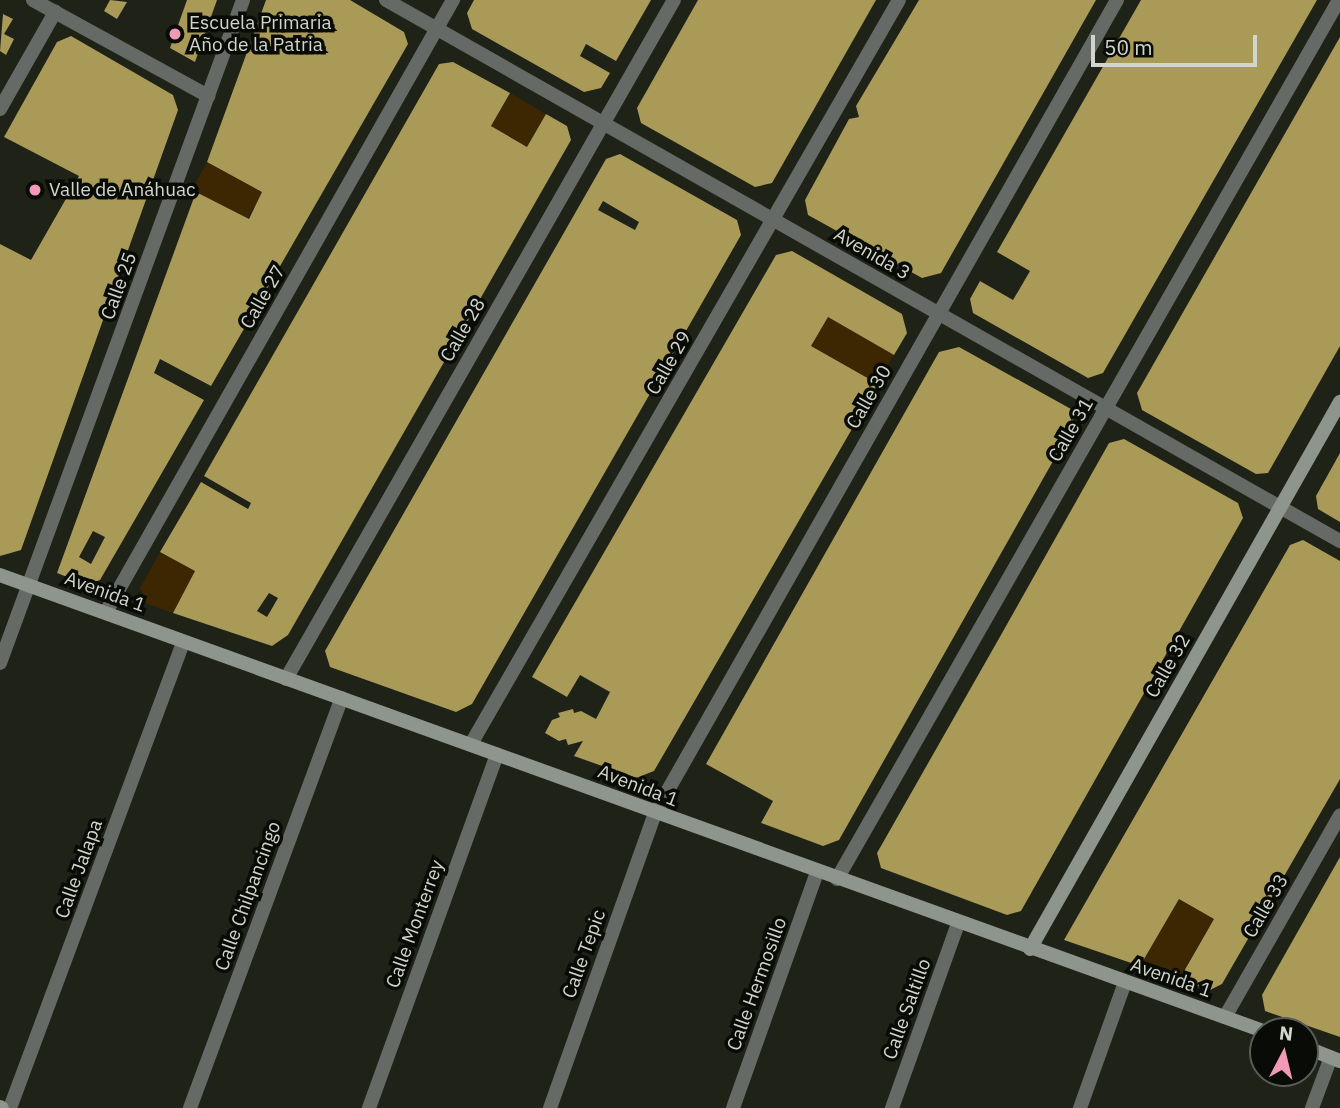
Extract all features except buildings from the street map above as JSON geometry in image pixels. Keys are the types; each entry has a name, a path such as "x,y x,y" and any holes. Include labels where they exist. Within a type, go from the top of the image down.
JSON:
{"street":[{"path":"33,0 208,96"},
{"name":"Calle 25","path":"0,663 243,0"},
{"name":"Avenida 3","path":"386,0 1340,541"},
{"name":"Calle 27","path":"106,612 453,0"},
{"name":"Calle 28","path":"286,679 674,0"},
{"name":"Calle 29","path":"471,744 899,0"},
{"name":"Calle 30","path":"655,813 1117,0"},
{"name":"Calle 31","path":"837,879 1339,0"},
{"path":"0,109 55,12"},
{"name":"Calle 32","path":"1030,949 1340,402"},
{"name":"Avenida 1","path":"0,575 106,612 183,643 471,744 958,924 1249,1026"},
{"name":"Calle Jalapa","path":"10,1108 183,643"},
{"name":"Calle Chilpancingo","path":"190,1108 342,698"},
{"name":"Calle Monterrey","path":"369,1108 498,754"},
{"name":"Calle Tepic","path":"550,1108 655,813"},
{"name":"Calle 33","path":"1225,1017 1340,815"},
{"name":"Calle Hermosillo","path":"733,1108 817,872"},
{"name":"Calle Saltillo","path":"892,1108 958,924"},
{"path":"1080,1108 1125,982"},
{"path":"1312,1108 1335,1059"}],"shaded area":[{"path":"510,93 546,114 527,147 491,126"},
{"path":"207,162 262,193 247,221 191,190"},
{"path":"828,317 894,355 877,384 811,346"},
{"path":"160,552 195,571 173,613 147,604 140,588"},
{"path":"1179,899 1214,919 1175,987 1140,967"}],"place":[{"name":"Escuela Primaria Año de la Patria","path":"175,34"},
{"name":"Valle de Anáhuac","path":"35,190"}]}
